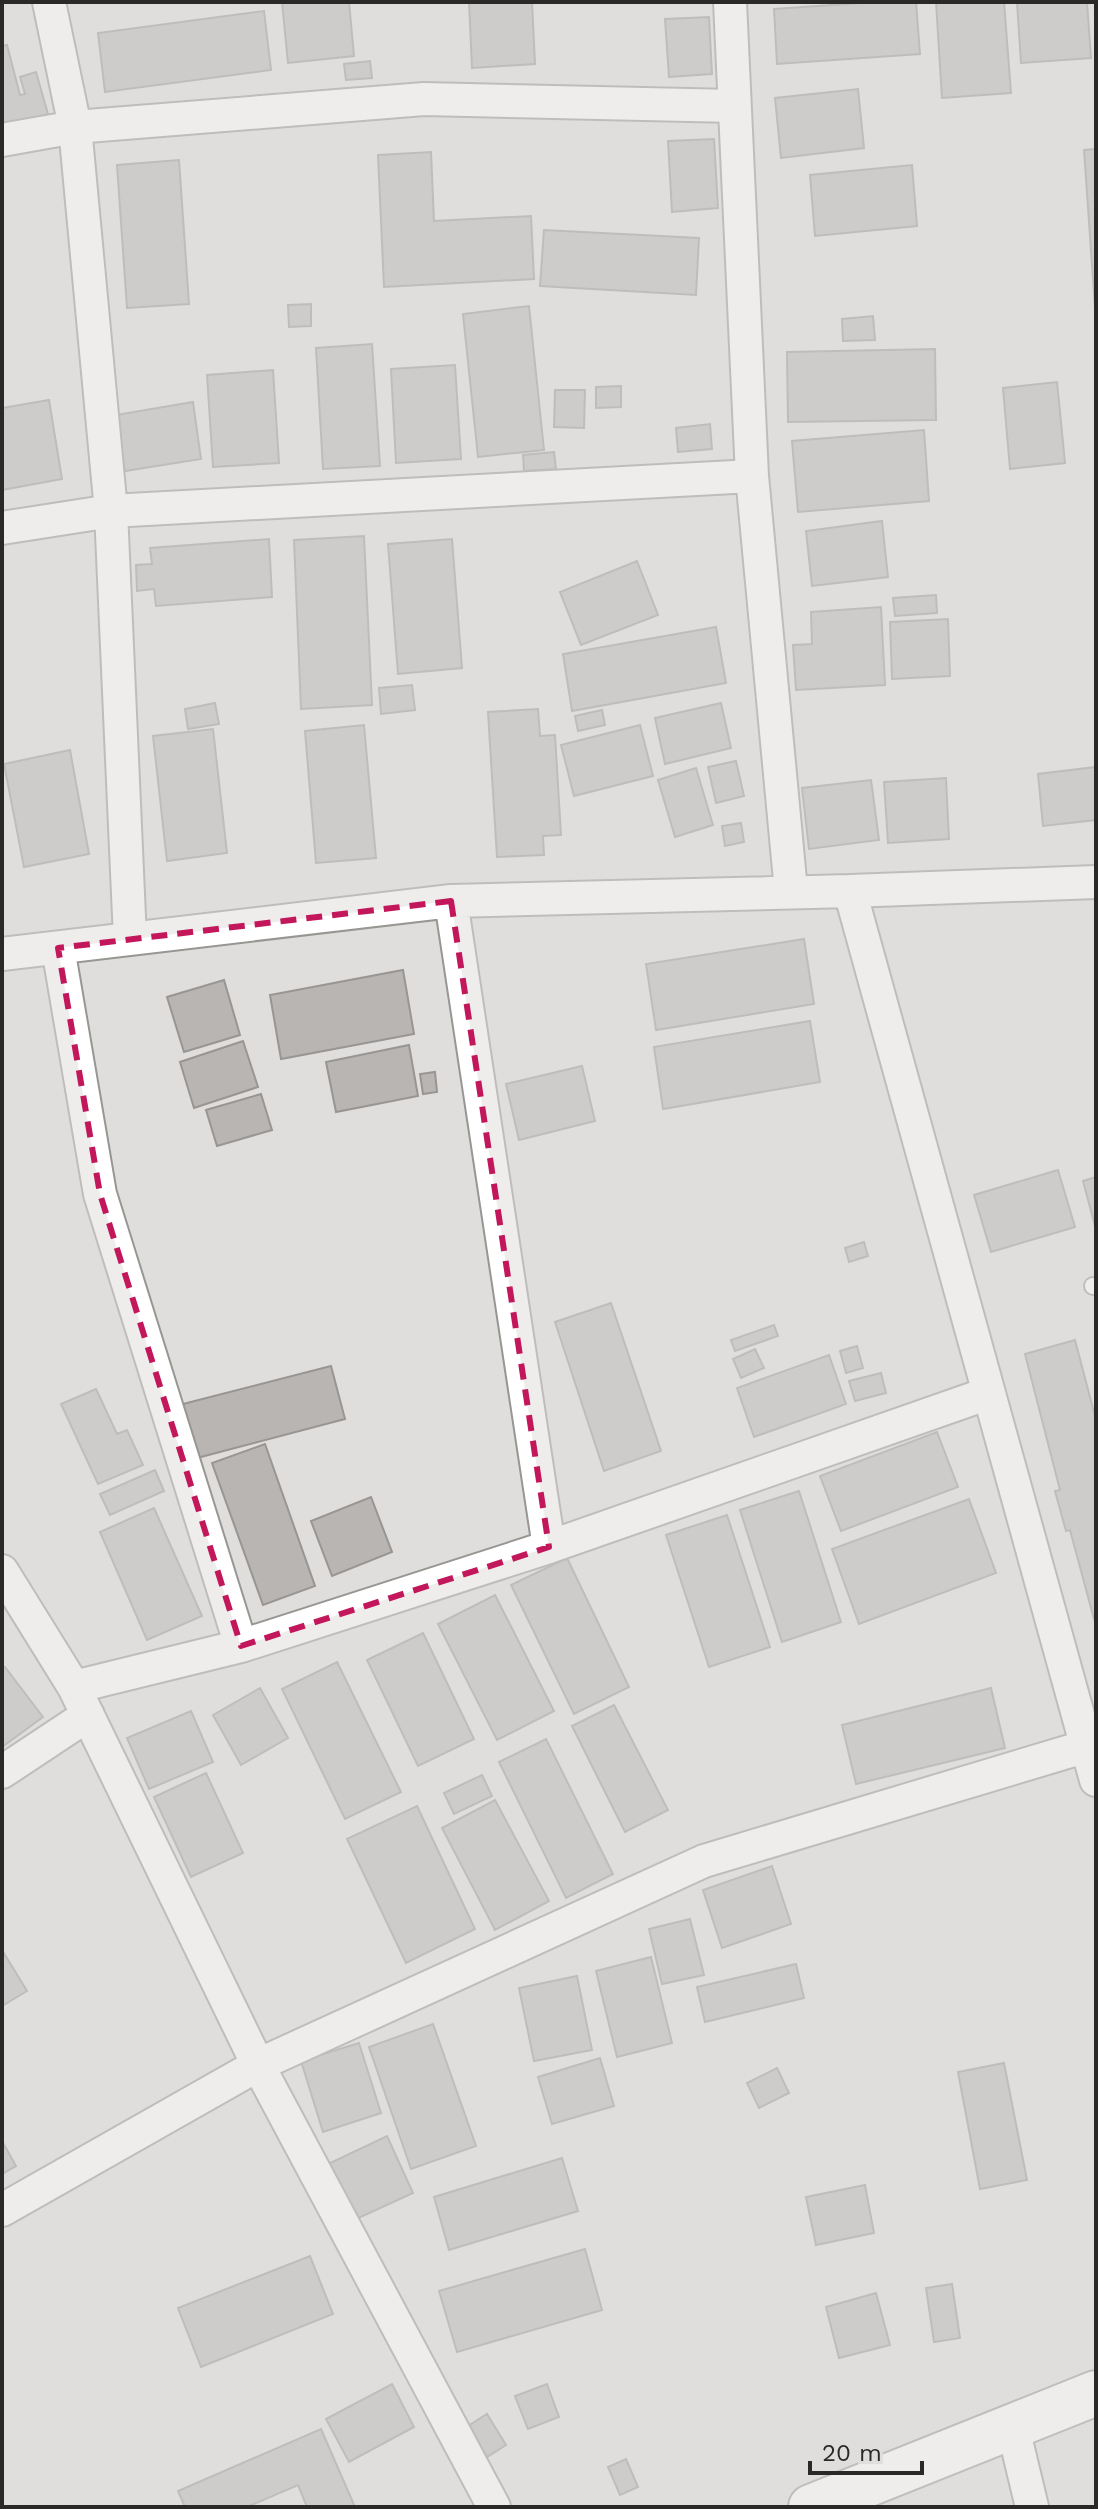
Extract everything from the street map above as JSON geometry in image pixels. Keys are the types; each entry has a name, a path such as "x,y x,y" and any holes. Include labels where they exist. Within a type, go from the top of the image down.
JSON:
{"main road":[{"path":"811,2507 1096,2393"}],"street":[{"path":"49,2 75,127 111,511 130,939"},
{"path":"730,2 752,476 791,891"},
{"path":"2,140 75,127 424,99 734,106"},
{"path":"2,528 111,511 752,476"},
{"path":"2,954 451,901 1096,882"},
{"path":"850,891 1096,1780"},
{"path":"451,901 549,1547"},
{"path":"58,948 100,1194 241,1646"},
{"path":"2,1772 81,1701 549,1547 989,1393"},
{"path":"2,1571 81,1701 258,2065 494,2507"},
{"path":"2,2210 258,2065 704,1861 1087,1746"},
{"path":"1013,2428 1032,2507"}],"highlighted area":[{"path":"451,901 549,1547 241,1646 100,1194 58,948"}],"building":[{"path":"282,2 349,2 354,56 288,63"},
{"path":"469,2 532,2 535,64 472,68"},
{"path":"916,2 920,54 777,64 774,9"},
{"path":"936,2 1004,2 1011,93 942,98"},
{"path":"1017,2 1087,2 1091,58 1021,63"},
{"path":"264,11 271,70 105,92 98,33"},
{"path":"709,17 712,74 669,77 665,19"},
{"path":"7,45 20,95 25,94 20,77 36,72 48,114 2,128 2,46"},
{"path":"370,61 372,78 346,80 344,64"},
{"path":"858,89 864,148 781,158 775,98"},
{"path":"714,139 718,208 672,212 668,141"},
{"path":"1096,149 1096,308 1095,308 1084,150"},
{"path":"431,152 434,221 531,216 534,279 384,287 378,155"},
{"path":"179,160 189,304 127,308 117,165"},
{"path":"912,165 917,226 815,236 810,175"},
{"path":"544,230 699,238 696,295 540,286"},
{"path":"311,304 311,326 289,327 288,305"},
{"path":"529,306 544,450 478,457 463,314"},
{"path":"873,316 875,340 843,341 842,319"},
{"path":"372,344 380,466 323,469 316,348"},
{"path":"935,349 936,420 788,422 787,352"},
{"path":"455,365 461,459 396,463 391,369"},
{"path":"273,370 279,463 213,467 207,375"},
{"path":"1057,382 1065,463 1010,469 1003,388"},
{"path":"621,386 621,407 596,408 596,387"},
{"path":"555,390 585,390 584,428 554,427"},
{"path":"49,400 62,479 2,490 2,408"},
{"path":"193,402 201,459 125,471 116,415"},
{"path":"710,424 712,449 678,452 676,428"},
{"path":"924,430 929,501 798,512 792,441"},
{"path":"554,452 556,469 524,471 523,455"},
{"path":"882,521 888,577 812,586 806,531"},
{"path":"364,536 372,705 301,709 294,540"},
{"path":"269,539 272,597 156,606 154,589 137,591 136,565 152,564 150,548"},
{"path":"452,539 462,668 398,674 388,544"},
{"path":"637,561 658,615 581,645 560,592"},
{"path":"936,595 937,613 895,616 893,598"},
{"path":"881,607 885,685 796,690 793,645 812,644 811,612"},
{"path":"948,619 950,676 892,679 890,622"},
{"path":"716,627 726,683 572,711 563,654"},
{"path":"412,685 415,710 381,714 379,688"},
{"path":"215,703 219,724 188,729 185,709"},
{"path":"721,703 731,748 665,764 655,718"},
{"path":"538,709 540,736 555,735 561,835 543,836 544,855 497,857 488,712"},
{"path":"602,710 605,725 578,731 575,716"},
{"path":"364,725 376,858 316,863 305,731"},
{"path":"640,725 653,776 574,796 561,745"},
{"path":"213,729 227,853 167,861 153,736"},
{"path":"70,750 89,854 24,867 4,764"},
{"path":"736,761 744,796 716,803 708,767"},
{"path":"1096,767 1096,820 1043,826 1038,774"},
{"path":"696,768 713,825 675,837 658,780"},
{"path":"946,778 949,839 888,843 884,782"},
{"path":"871,780 879,840 809,849 802,788"},
{"path":"741,823 744,842 725,846 722,826"},
{"path":"804,939 814,1004 656,1030 646,964"},
{"path":"403,970 414,1034 281,1059 270,995"},
{"path":"224,980 240,1035 184,1052 167,997"},
{"path":"810,1021 820,1082 663,1109 654,1047"},
{"path":"243,1041 258,1087 194,1108 180,1062"},
{"path":"409,1045 418,1096 336,1112 326,1062"},
{"path":"582,1066 595,1121 519,1140 506,1084"},
{"path":"435,1072 437,1092 423,1094 420,1074"},
{"path":"261,1094 272,1130 217,1146 206,1110"},
{"path":"1058,1170 1075,1227 991,1252 974,1195"},
{"path":"1096,1177 1096,1230 1083,1181"},
{"path":"864,1242 868,1256 849,1262 845,1248"},
{"path":"611,1303 661,1451 604,1471 555,1322"},
{"path":"774,1325 778,1336 735,1351 731,1340"},
{"path":"1075,1340 1096,1420 1094,1619 1070,1530 1066,1531 1055,1491 1060,1490 1025,1354"},
{"path":"857,1346 863,1368 846,1373 840,1351"},
{"path":"755,1349 764,1368 741,1378 733,1359"},
{"path":"829,1355 846,1404 754,1437 737,1388"},
{"path":"331,1366 345,1419 197,1458 183,1404"},
{"path":"881,1373 886,1393 855,1401 849,1381"},
{"path":"96,1389 117,1434 127,1430 143,1465 98,1484 61,1404"},
{"path":"937,1432 958,1487 841,1531 820,1476"},
{"path":"265,1444 315,1586 263,1605 212,1463"},
{"path":"155,1470 164,1491 110,1515 100,1494"},
{"path":"799,1491 841,1622 782,1642 740,1510"},
{"path":"371,1497 392,1552 332,1576 311,1521"},
{"path":"969,1499 996,1573 859,1624 832,1549"},
{"path":"154,1508 202,1616 147,1640 100,1532"},
{"path":"727,1515 770,1647 709,1667 666,1535"},
{"path":"567,1558 629,1687 574,1714 511,1585"},
{"path":"495,1595 554,1711 497,1740 438,1624"},
{"path":"423,1633 474,1739 418,1766 367,1660"},
{"path":"337,1662 401,1792 345,1819 282,1689"},
{"path":"5,1667 43,1717 2,1747 2,1669"},
{"path":"260,1688 288,1738 241,1765 213,1715"},
{"path":"991,1688 1005,1748 856,1784 842,1725"},
{"path":"614,1705 668,1810 625,1832 572,1726"},
{"path":"191,1711 213,1762 149,1789 127,1738"},
{"path":"546,1739 613,1874 566,1898 499,1762"},
{"path":"206,1773 243,1853 191,1877 154,1797"},
{"path":"482,1775 492,1796 454,1814 444,1793"},
{"path":"495,1800 549,1901 495,1930 442,1828"},
{"path":"417,1806 475,1929 406,1963 347,1839"},
{"path":"772,1866 791,1924 722,1948 703,1890"},
{"path":"690,1919 704,1975 662,1984 649,1929"},
{"path":"2,1950 27,1991 2,2006"},
{"path":"651,1957 672,2043 617,2057 596,1971"},
{"path":"796,1964 804,1998 705,2022 697,1987"},
{"path":"577,1976 592,2050 534,2061 519,1988"},
{"path":"433,2024 476,2146 411,2169 369,2047"},
{"path":"359,2043 381,2113 323,2132 301,2061"},
{"path":"600,2058 614,2106 552,2124 538,2077"},
{"path":"1004,2063 1027,2180 980,2189 958,2072"},
{"path":"777,2068 789,2093 759,2108 747,2083"},
{"path":"387,2136 413,2193 352,2221 326,2165"},
{"path":"2,2141 16,2166 2,2174"},
{"path":"562,2158 578,2211 449,2250 434,2197"},
{"path":"865,2185 874,2233 816,2245 806,2197"},
{"path":"585,2249 602,2310 457,2352 439,2291"},
{"path":"310,2256 333,2314 201,2367 178,2308"},
{"path":"952,2284 960,2338 934,2342 926,2288"},
{"path":"876,2293 890,2345 839,2358 826,2307"},
{"path":"392,2384 414,2427 349,2462 326,2419"},
{"path":"547,2384 559,2417 528,2429 515,2396"},
{"path":"487,2414 506,2445 487,2457 468,2426"},
{"path":"321,2429 355,2507 307,2507 298,2485 247,2507 185,2507 178,2491"},
{"path":"626,2459 638,2487 620,2495 608,2467"}]}
